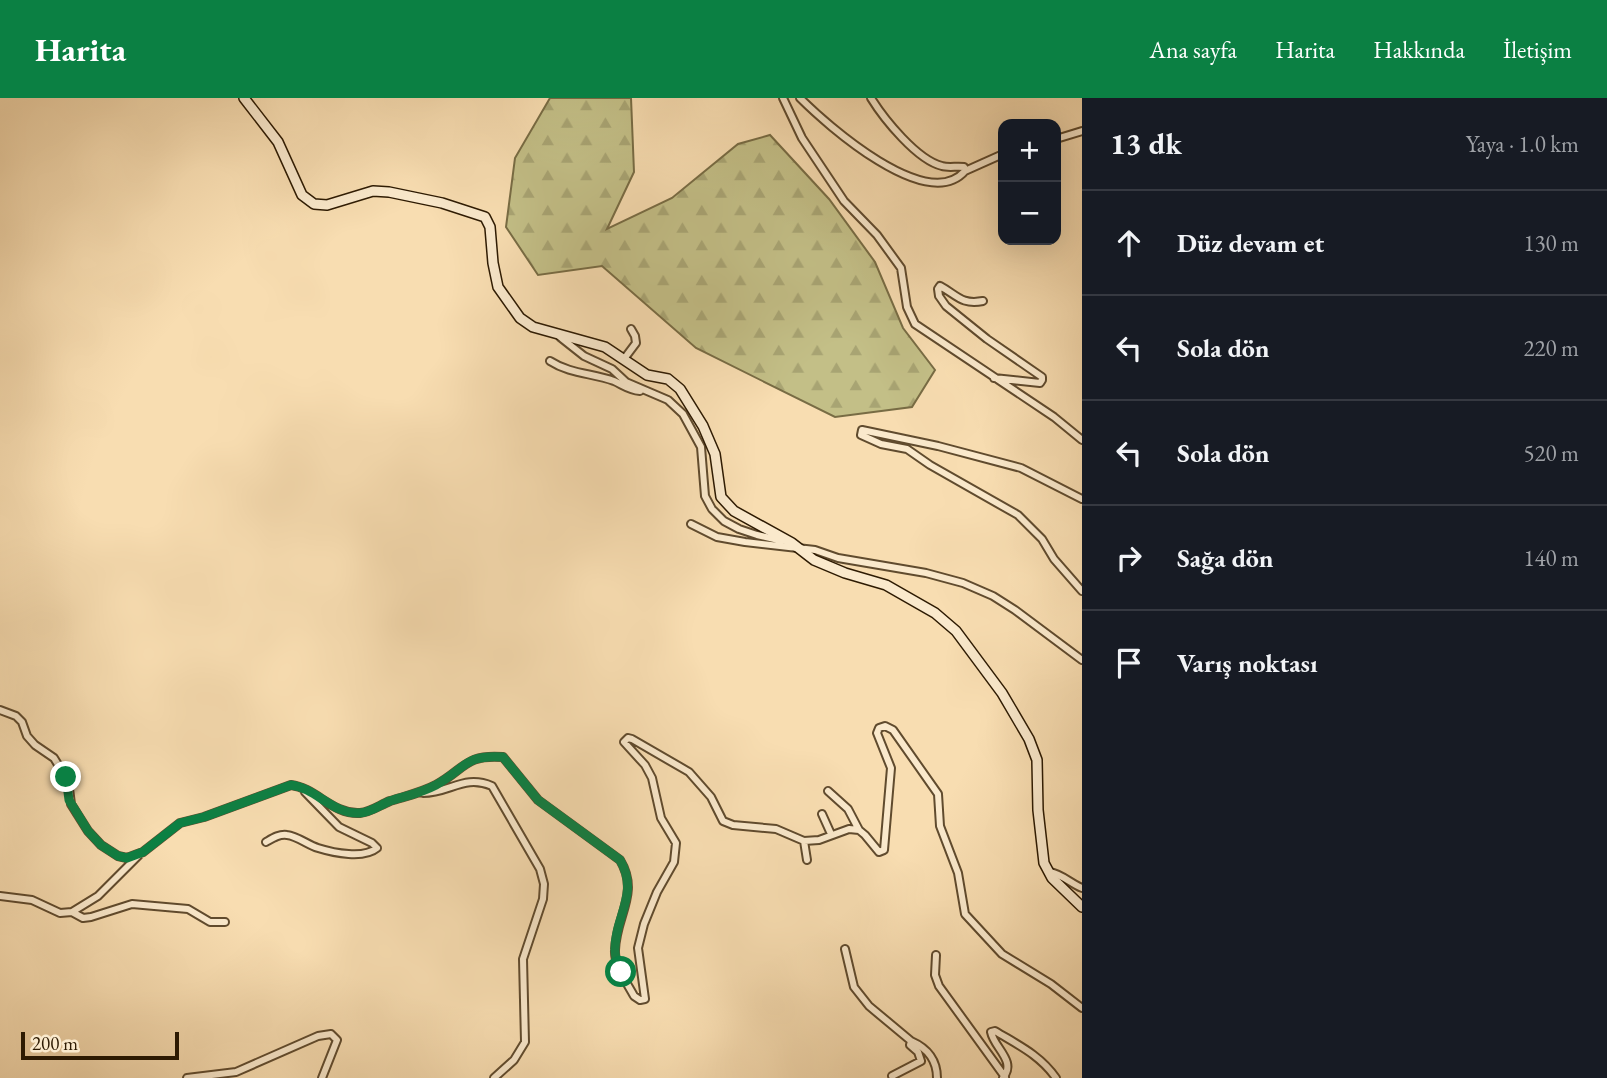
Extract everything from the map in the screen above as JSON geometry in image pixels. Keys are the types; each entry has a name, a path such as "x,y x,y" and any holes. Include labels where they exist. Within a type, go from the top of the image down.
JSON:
{"street":[{"path":"244,98 278,142 302,195 314,204 327,205 373,191 389,192 442,203 485,218 489,227 498,287 520,318 533,327 605,347 647,375 668,379 680,389 703,426 715,454 721,497 734,511 796,546 814,560 886,586 935,613 956,631 1002,693 1029,739 1037,760 1038,810 1044,863 1082,907"},
{"path":"783,98 802,138 844,201 877,235 901,268 907,307 915,324 1054,417 1082,440"},
{"path":"800,98 844,137 882,164 926,181 960,176 965,171 998,156"},
{"path":"871,98 881,114 914,149 943,167 964,167 965,171"},
{"path":"1061,137 1082,131"},
{"path":"983,301 965,301 952,296 944,287 940,286 938,289 946,306 987,340 1042,377 1042,380 1040,383 992,377"},
{"path":"624,359 636,343 631,329"},
{"path":"556,333 584,356 612,369 626,382 668,400 684,414 701,447 705,496 712,509 724,521 757,536 963,583 993,596 1015,610 1082,660"},
{"path":"550,361 563,369 614,382 630,390 646,392"},
{"path":"1082,499 1021,468 938,446 862,430 861,435 907,449 1018,515 1042,538 1054,559 1082,591"},
{"path":"691,524 717,537 796,546"},
{"path":"0,710 10,712 19,719 32,742 56,761 68,781 68,796 72,807 101,845 118,856 127,858 143,852"},
{"path":"828,791 848,809 859,830 879,852 884,850 891,768 877,733 879,728 885,726 893,730 939,794 940,826 958,873 965,914 1002,954 1051,984 1082,1008"},
{"path":"0,896 32,900 60,913 72,912 98,896 143,852 180,823 291,785 299,786 325,802 351,813 369,811 421,793 439,784 464,764 482,757 503,757 538,800 620,860 628,873 628,887 614,953 634,996 640,1000 645,999 645,992 639,968 638,948 657,892 674,862 676,843 661,818 653,778 624,742 628,738 689,772 711,797 723,821 733,825 776,829 804,841 819,840 849,829 859,830"},
{"path":"421,793 435,793 471,781 492,786 542,876 543,899 523,959 525,1042 514,1060 494,1078"},
{"path":"266,842 276,836 287,835 318,848 337,852 360,854 375,851 377,848 336,825 299,786"},
{"path":"822,814 831,835"},
{"path":"804,841 807,860"},
{"path":"1049,872 1059,874 1082,888"},
{"path":"72,912 83,918 91,918 132,904 188,909 210,922 225,922"},
{"path":"845,949 854,986 869,1006 911,1041 924,1048 932,1057 937,1078"},
{"path":"936,956 935,975 939,986 1004,1077"},
{"path":"1004,1077 1008,1065 990,1032 995,1031 1031,1051 1056,1078"},
{"path":"187,1078 238,1072 330,1033 335,1035 337,1040 322,1078"},
{"path":"892,1076 921,1061 918,1052 910,1045 911,1041"}],"green space":[{"path":"550,98 631,98 634,172 607,229 672,198 738,144 770,135 829,199 875,262 903,328 935,370 912,407 835,417 696,348 602,266 538,275 506,227 515,158"}],"route":[{"path":"66,777 69,800 88,831 101,845 118,856 127,858 143,852 180,823 291,785 299,786 340,809 362,813 421,793 439,784 464,764 482,757 503,757 538,800 620,860 628,873 626,901 614,953 621,972"}]}
